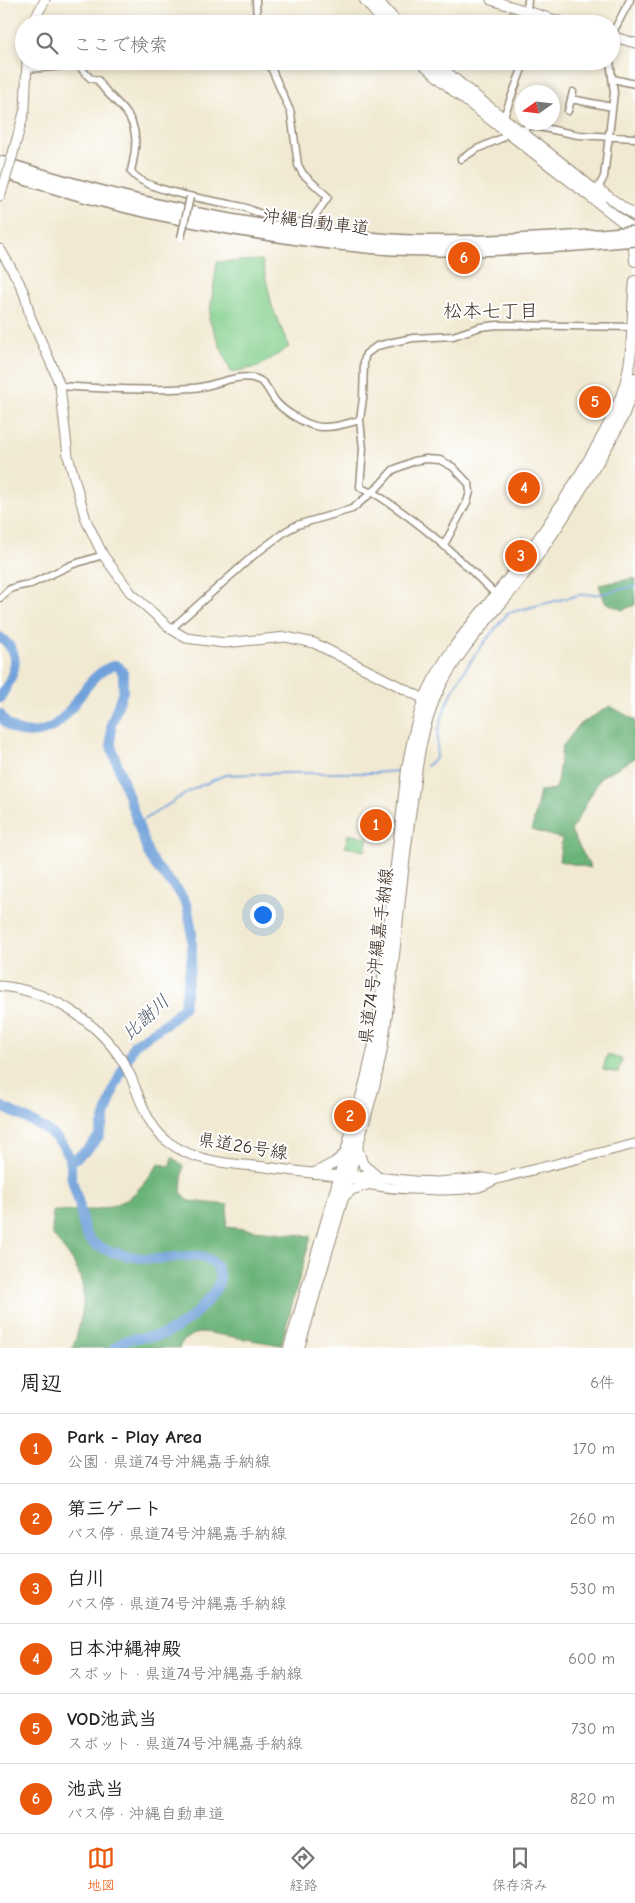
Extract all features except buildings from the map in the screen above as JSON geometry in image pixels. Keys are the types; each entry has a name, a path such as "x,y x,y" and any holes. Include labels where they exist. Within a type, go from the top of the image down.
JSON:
{"highway":[{"name":"沖縄自動車道","path":"0,162 49,178 132,200 231,220 300,230 392,240 635,240"},
{"name":"沖縄自動車道","path":"0,171 122,207 229,228 391,249 489,251 589,240 635,231"}],"main road":[{"path":"365,0 378,15"},
{"path":"377,0 390,15"},
{"path":"430,70 455,92 635,231"},
{"path":"445,70 597,191 635,226"},
{"path":"597,191 635,216"},
{"path":"610,212 630,237 635,262 635,277"},
{"name":"県道74号沖縄嘉手納線","path":"499,598 535,545 593,453 612,419 623,392 629,364 635,281"},
{"name":"県道74号沖縄嘉手納線","path":"299,1348 343,1198 346,1153 377,1032 407,769 413,739 444,662 459,640 539,555 622,422 632,394 635,378"},
{"name":"県道74号沖縄嘉手納線","path":"344,1176 357,1144 375,1083 385,1031 410,812 429,701"},
{"path":"314,1173 334,1163 346,1153"},
{"path":"289,1348 315,1261 344,1176"}],"street":[{"path":"37,15 45,0"},
{"path":"256,0 257,15"},
{"path":"491,0 526,10 532,15"},
{"path":"526,10 528,0"},
{"path":"620,19 630,0"},
{"path":"620,39 635,43"},
{"path":"0,196 25,109 27,70"},
{"path":"83,70 90,78 98,80 104,91 125,111 133,124 137,148 131,171 133,174 147,183 190,197 244,207 264,215 300,223 310,223 328,197 303,174 298,165 290,113 272,70"},
{"path":"461,159 477,149 502,138 506,130 503,118 522,70"},
{"path":"597,191 604,177 609,137 614,93 611,70"},
{"path":"612,79 635,84"},
{"path":"568,111 572,96 612,107"},
{"path":"522,132 529,125 578,135 635,138"},
{"path":"182,238 190,197"},
{"path":"0,249 19,282 30,316 60,386 68,456 86,520 103,555 131,593 171,629 186,638 211,643 286,638 314,643 429,701"},
{"path":"499,598 477,574 444,545 400,510 372,492 362,489 359,484 364,449 360,420 366,354 377,346 413,338 453,336 480,327 498,325 633,327"},
{"path":"60,386 146,390 206,387 240,378 250,378 262,381 279,406 309,424 321,428 360,420"},
{"path":"171,629 254,555 286,531 297,525 352,509 393,470 414,462 433,458 440,460 453,467 466,481 470,492 457,523 444,545"},
{"path":"0,598 10,589 31,584 71,565 103,555"},
{"name":"県道26号線","path":"0,986 25,990 69,1009 97,1030 118,1054 134,1084 144,1110 155,1128 168,1142 182,1151 195,1157 213,1161 344,1176"},
{"path":"357,1144 363,1164 377,1177"},
{"path":"344,1176 354,1182 438,1191 477,1187 495,1180 635,1144"},
{"path":"344,1176 356,1175 428,1182 484,1178 495,1180"},
{"path":"343,1198 352,1190 370,1184"}],"green space":[{"path":"262,260 272,306 289,347 258,367 231,372 209,319 217,262"},
{"path":"635,578 635,605 622,610 605,602 599,585"},
{"path":"610,706 635,720 635,758 601,777 571,831 591,868 559,861 562,839 532,830 540,791 556,789 562,747 579,725"},
{"path":"374,812 385,815 380,837 367,835"},
{"path":"348,834 368,838 365,851 345,847"},
{"path":"607,1055 622,1059 618,1073 603,1070"},
{"path":"172,1157 183,1166 181,1192 189,1201 228,1205 226,1227 311,1236 281,1345 204,1332 186,1339 179,1348 72,1348 82,1312 82,1287 80,1276 75,1266 52,1235 53,1211 93,1210 121,1202 138,1190 159,1164 170,1166"}],"waterway":[{"path":"426,766 436,758 439,728 450,697 458,682 476,653 508,613 579,595 601,594 635,586"},
{"name":"比謝川","path":"0,637 8,644 14,659 12,674 0,698"},
{"name":"比謝川","path":"0,714 4,721 15,730 40,732 53,726 64,717 92,680 103,671 116,665 119,667 123,673 123,691 111,725 111,746 148,853 187,905 192,932 192,956 184,1006 172,1019 134,1045 114,1088 99,1136 88,1149 71,1162"},
{"path":"139,823 193,789 225,775 398,771"},
{"name":"比謝川","path":"0,1106 51,1133 66,1150 71,1162 71,1177 84,1229 90,1240 96,1245 112,1252 141,1258 158,1259 198,1256 212,1261 218,1269 220,1278 217,1287 199,1310 183,1324 165,1334 129,1339 114,1348"}],"place":[{"name":"池武当","path":"464,258"},
{"name":"VOD池武当","path":"595,402"},
{"name":"日本沖縄神殿","path":"524,488"},
{"name":"白川","path":"521,556"},
{"name":"Park - Play Area","path":"376,825"},
{"name":"第三ゲート","path":"350,1116"}],"district":[{"name":"松本七丁目","path":"491,310"}]}
